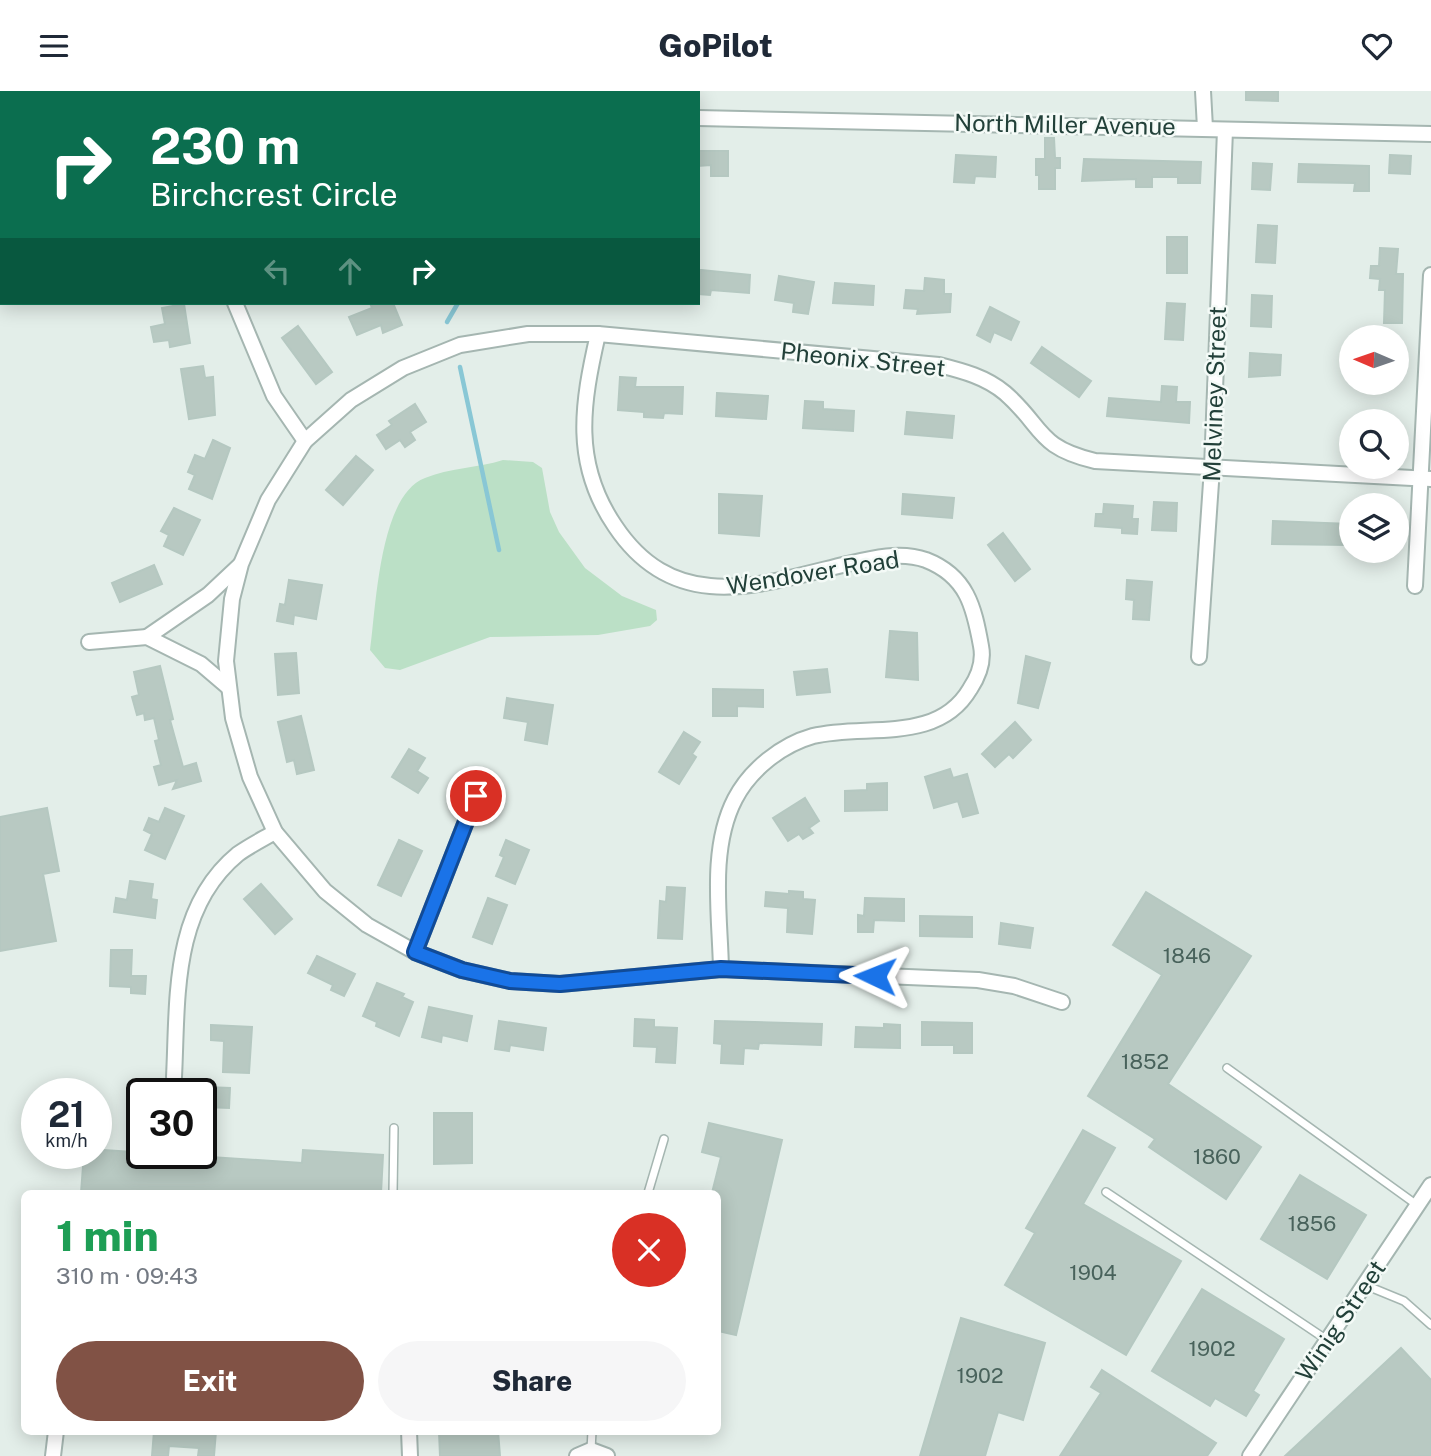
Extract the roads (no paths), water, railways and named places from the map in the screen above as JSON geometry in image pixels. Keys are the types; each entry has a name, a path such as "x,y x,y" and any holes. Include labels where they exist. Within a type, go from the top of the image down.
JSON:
{"street":[{"path":"1203,91 1205,128"},
{"name":"North Miller Avenue","path":"700,118 1431,134"},
{"name":"Melviney Street","path":"1199,657 1212,468 1225,130"},
{"path":"1415,586 1426,479 1431,275"},
{"path":"236,305 274,396 305,441"},
{"name":"Pheonix Street","path":"241,564 268,500 305,441 351,400 403,368 460,345 528,334 598,334 939,365 974,374 1005,393 1046,441 1069,455 1095,461 1426,479"},
{"name":"Wendover Road","path":"598,334 582,416 586,462 601,507 628,546 654,569 687,583 720,589 754,586 895,555 925,560 952,575 971,598 982,651 978,677 964,701 942,717 901,730 834,732 810,737 780,751 754,772 735,799 723,830 720,863 721,969"},
{"path":"241,564 227,634 228,687 250,776 275,832 325,891 367,925 415,952 510,981 560,984 721,969 978,980 1014,986 1062,1002"},
{"path":"89,642 147,637 208,594 241,564"},
{"path":"147,637 201,664 228,687"},
{"path":"415,952 476,796"},
{"path":"174,1077 180,964 188,923 209,885 238,854 275,832"},
{"name":"Winig Street","path":"1250,1456 1431,1185"},
{"path":"53,1456 56,1435"},
{"path":"409,1435 410,1456"},
{"path":"584,1453 607,1456"}],"lane":[{"path":"1227,1068 1418,1206"},
{"path":"393,1190 394,1128"},
{"path":"650,1190 664,1139"},
{"path":"1106,1192 1327,1341"},
{"path":"1364,1285 1404,1301 1431,1325"},
{"path":"584,1453 591,1435"}],"waterway":[{"path":"447,322 457,305"},
{"path":"460,367 499,550"}]}
